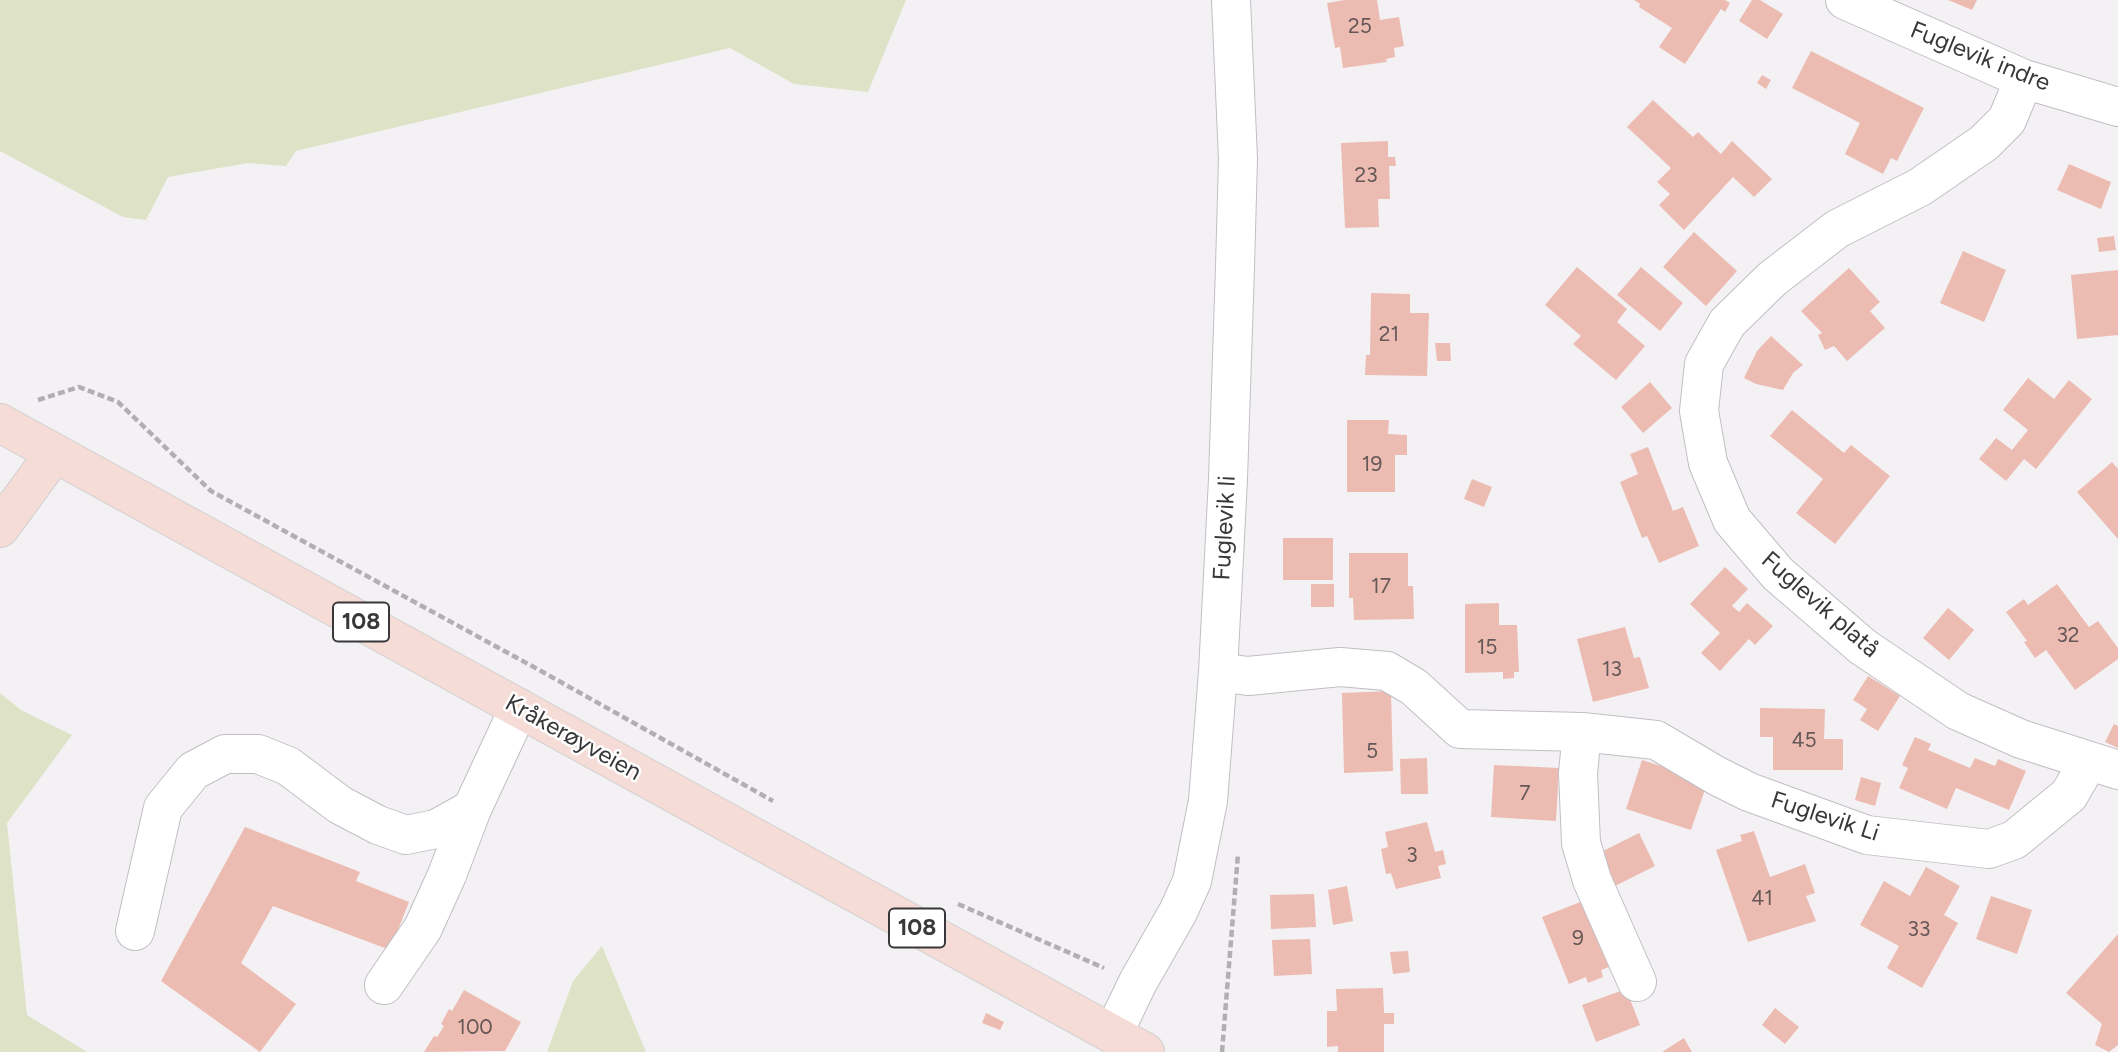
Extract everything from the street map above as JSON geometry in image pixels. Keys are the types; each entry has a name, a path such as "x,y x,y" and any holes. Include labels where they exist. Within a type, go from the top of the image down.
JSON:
{"main road":[{"name":"Kråkerøyveien","path":"15,413 54,454 1129,1043"},
{"path":"0,528 54,454"}],"street":[{"name":"Fuglevik li","path":"1129,1043 1138,982 1178,912 1192,881 1208,801 1228,479 1238,159 1231,0"},
{"name":"Fuglevik indre","path":"1844,0 2024,79 2118,107"},
{"name":"Fuglevik platå","path":"2024,79 2007,120 1984,143 1920,187 1838,229 1772,279 1727,323 1704,364 1699,411 1708,463 1732,520 1778,574 1863,646 1958,711 2021,739 2103,766"},
{"name":"Fuglevik Li","path":"1218,673 1248,676 1340,667 1388,671 1414,687 1460,729 1582,732 1656,740 1749,792 1867,835 1989,849 2014,840 2103,766"},
{"path":"384,985 424,928 472,809 519,708"},
{"path":"1582,732 1578,773 1581,844 1592,880 1637,982"},
{"path":"135,931 163,807 193,771 225,754 258,754 288,766 340,804 378,825 407,835 436,829 472,809"}],"path":[{"path":"15,413 79,387 118,402 211,491 516,657 785,808"},
{"path":"957,903 1138,982"}],"green space":[{"path":"0,0 906,0 868,92 794,84 730,48 296,151 286,166 248,163 168,177 146,220 123,217 0,151"},
{"path":"0,693 21,710 72,735 7,823 27,1015 87,1052 0,1052"},
{"path":"602,946 646,1052 547,1052 573,981"}],"building":[{"path":"1377,0 1380,20 1399,17 1404,46 1394,48 1395,57 1386,59 1387,62 1343,68 1340,47 1335,48 1327,3"},
{"path":"1634,0 1725,0 1730,3 1725,12 1721,9 1685,64 1659,47 1672,28 1639,7 1640,4"},
{"path":"1752,0 1760,0 1783,14 1767,39 1739,21"},
{"path":"1948,0 1977,0 1972,10"},
{"path":"1811,51 1924,108 1897,161 1891,158 1883,174 1845,154 1860,123 1792,88"},
{"path":"1762,75 1771,80 1766,89 1757,83"},
{"path":"1653,100 1693,137 1698,132 1721,154 1732,141 1772,179 1754,197 1733,177 1684,230 1659,205 1670,194 1657,182 1671,168 1627,127"},
{"path":"1388,141 1388,157 1395,157 1396,166 1389,166 1390,199 1378,199 1379,227 1345,228 1341,143"},
{"path":"2069,164 2111,182 2101,209 2057,190"},
{"path":"1694,232 1737,271 1706,306 1663,267"},
{"path":"2114,236 2116,250 2099,252 2097,238"},
{"path":"1963,251 2006,270 1984,322 1940,303"},
{"path":"1577,267 1627,309 1617,322 1645,346 1616,380 1573,344 1581,336 1545,305"},
{"path":"1641,267 1683,303 1660,331 1617,295"},
{"path":"1849,268 1880,302 1870,311 1885,328 1847,361 1834,346 1825,350 1818,335 1822,333 1801,311"},
{"path":"2118,270 2118,335 2077,339 2071,275"},
{"path":"1371,293 1410,294 1410,313 1429,313 1427,376 1365,375 1366,355 1370,355"},
{"path":"1771,336 1803,365 1793,373 1783,390 1756,384 1744,378 1757,351"},
{"path":"1435,343 1450,343 1451,361 1437,361"},
{"path":"2028,378 2054,399 2069,380 2092,399 2036,469 2024,459 2006,481 1979,459 1996,438 2012,450 2028,430 2003,410"},
{"path":"1650,382 1672,408 1643,433 1621,407"},
{"path":"1792,410 1844,453 1851,445 1890,476 1835,544 1796,513 1823,479 1770,436"},
{"path":"1347,420 1389,420 1388,434 1407,435 1407,455 1395,455 1395,492 1347,492"},
{"path":"1648,447 1673,511 1683,507 1699,546 1659,563 1647,536 1642,538 1620,482 1638,474 1630,454"},
{"path":"2112,462 2118,469 2118,539 2077,492"},
{"path":"1472,479 1492,487 1484,507 1464,499"},
{"path":"1283,538 1333,538 1333,580 1283,580"},
{"path":"1349,553 1408,553 1408,586 1413,586 1414,619 1354,620 1353,598 1349,598"},
{"path":"1725,567 1748,589 1732,606 1739,612 1747,603 1773,626 1755,645 1749,639 1720,671 1701,653 1720,633 1690,604"},
{"path":"1311,584 1334,584 1334,607 1311,607"},
{"path":"2057,584 2089,627 2098,621 2118,648 2118,659 2075,690 2046,650 2035,658 2024,642 2027,641 2006,612 2024,599 2028,605"},
{"path":"1499,603 1499,625 1517,625 1519,672 1514,672 1514,678 1503,679 1503,672 1465,673 1465,604"},
{"path":"1948,608 1974,630 1949,660 1923,638"},
{"path":"1625,627 1634,658 1640,657 1649,688 1593,702 1577,639"},
{"path":"1868,676 1900,696 1878,731 1860,720 1867,709 1853,700"},
{"path":"1391,691 1393,771 1344,773 1342,693"},
{"path":"1760,708 1825,709 1824,739 1843,739 1843,770 1773,770 1773,737 1760,737"},
{"path":"2114,724 2118,726 2118,748 2105,742"},
{"path":"1915,737 1931,744 1928,750 1970,768 1975,758 1995,766 1998,759 2026,771 2009,810 1956,788 1947,809 1899,788 1908,768 1902,765"},
{"path":"1427,758 1428,794 1401,794 1400,759"},
{"path":"1642,760 1708,781 1691,830 1626,809"},
{"path":"1494,765 1559,768 1556,821 1491,817"},
{"path":"1861,777 1881,783 1875,806 1855,800"},
{"path":"1427,822 1435,852 1443,850 1446,864 1438,866 1441,878 1396,889 1391,873 1386,874 1381,849 1388,847 1385,832"},
{"path":"245,827 360,872 356,881 409,902 390,950 273,906 241,963 296,1004 260,1052 161,981"},
{"path":"1754,831 1770,877 1805,864 1815,893 1806,896 1816,921 1748,942 1716,850 1742,841 1740,835"},
{"path":"1639,833 1655,866 1613,887 1597,854"},
{"path":"1926,867 1960,886 1944,915 1958,923 1922,988 1887,968 1899,946 1860,925 1884,881 1910,896"},
{"path":"1347,886 1353,921 1333,925 1328,890"},
{"path":"1314,894 1316,927 1271,929 1270,895"},
{"path":"1991,896 2032,910 2017,954 1976,939"},
{"path":"1593,897 1620,963 1601,970 1603,977 1588,983 1586,977 1569,984 1542,917"},
{"path":"2118,934 2118,1045 2109,1052 2095,1045 2102,1024 2066,993"},
{"path":"1310,939 1312,974 1274,976 1272,940"},
{"path":"1408,951 1410,972 1393,974 1390,952"},
{"path":"1383,988 1384,1013 1394,1013 1394,1024 1384,1024 1384,1052 1338,1052 1338,1046 1327,1047 1327,1011 1337,1011 1336,989"},
{"path":"1626,989 1640,1025 1596,1042 1582,1005"},
{"path":"464,990 521,1022 505,1051 424,1052 434,1036 437,1037 444,1026 441,1024 449,1009 452,1011"},
{"path":"1775,1008 1799,1027 1785,1044 1762,1025"},
{"path":"986,1013 1004,1022 1000,1030 982,1023"},
{"path":"1684,1038 1692,1052 1662,1052"}]}
